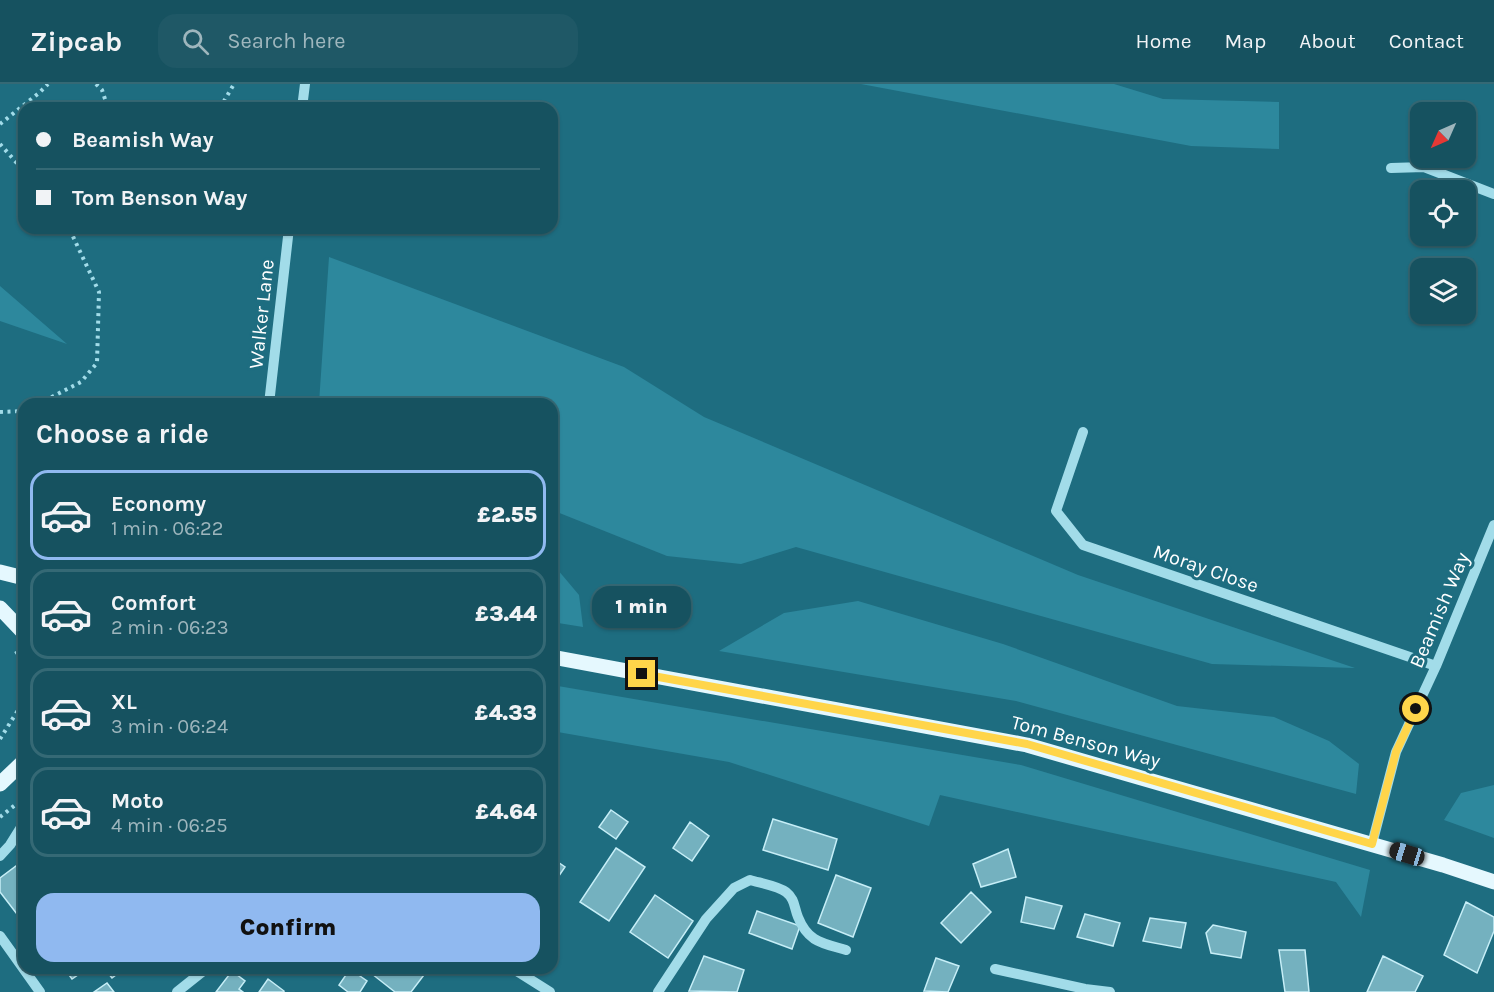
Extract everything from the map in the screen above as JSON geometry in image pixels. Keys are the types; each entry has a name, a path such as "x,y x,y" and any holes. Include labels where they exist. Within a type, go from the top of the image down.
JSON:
{"main road":[{"path":"0,572 18,576"},
{"path":"0,608 18,627"},
{"name":"Tom Benson Way","path":"558,658 1027,744 1372,844 1494,882"},
{"path":"0,784 18,767"}],"street":[{"path":"303,102 305,84"},
{"path":"1391,168 1424,167 1494,194"},
{"name":"Walker Lane","path":"270,398 288,234"},
{"name":"Moray Close","path":"1083,432 1056,511 1083,545 1436,666"},
{"name":"Beamish Way","path":"1372,844 1396,752 1436,666 1494,525"},
{"path":"0,856 18,832"},
{"path":"658,992 706,919 734,888 750,880 785,891 794,900 805,931 815,941 846,950"},
{"path":"0,936 18,961"},
{"path":"995,969 1084,990 1110,992"},
{"path":"27,974 40,992"},
{"path":"177,992 200,974"},
{"path":"522,974 549,992"}],"path":[{"path":"28,102 48,84"},
{"path":"96,84 102,90 106,102"},
{"path":"224,102 234,84"},
{"path":"0,124 18,110"},
{"path":"0,144 18,164"},
{"path":"50,398 81,382 96,363 99,292 72,234"},
{"path":"0,412 18,411"},
{"path":"0,739 18,710"},
{"path":"0,817 18,803"}],"shaded area":[{"path":"861,84 1114,84 1163,99 1279,102 1279,149 1191,146"},
{"path":"329,257 624,367 704,417 1078,575 1355,668 1212,664 796,547 741,564 667,556 558,512 558,398 319,398"},
{"path":"0,286 67,344 0,321"},
{"path":"558,570 579,595 583,627 558,623"},
{"path":"858,601 1003,644 1177,706 1274,717 1329,741 1359,764 1356,794 1016,701 719,651 784,613"},
{"path":"558,686 1021,765 1370,870 1361,917 1336,882 940,795 929,826 729,762 558,732"},
{"path":"1494,785 1494,838 1444,820 1461,793"}],"building":[{"path":"611,810 628,822 616,839 599,827"},
{"path":"773,819 837,839 828,870 763,850"},
{"path":"690,822 709,836 692,861 673,848"},
{"path":"616,848 645,867 609,921 580,902"},
{"path":"1008,849 1016,877 981,887 973,864"},
{"path":"558,862 565,867 558,877"},
{"path":"18,864 18,915 0,892 0,878"},
{"path":"836,875 871,888 853,937 818,923"},
{"path":"971,892 991,912 961,943 941,923"},
{"path":"655,895 693,921 668,958 630,932"},
{"path":"1026,897 1062,906 1054,929 1021,922"},
{"path":"1466,902 1494,917 1494,931 1477,973 1444,955"},
{"path":"757,911 800,926 792,949 749,933"},
{"path":"1085,914 1120,923 1113,946 1077,937"},
{"path":"1150,918 1186,923 1181,948 1143,941"},
{"path":"1213,925 1246,932 1241,958 1211,953 1206,933"},
{"path":"1279,950 1305,950 1309,992 1285,992"},
{"path":"704,956 744,970 737,992 689,991"},
{"path":"1383,956 1423,976 1415,992 1367,992"},
{"path":"936,958 959,966 948,992 924,991"},
{"path":"68,974 79,974 72,979"},
{"path":"230,974 236,974 245,981 239,989 243,992 216,992"},
{"path":"347,974 357,974 367,981 360,992 348,992 339,985"},
{"path":"372,974 424,975 411,992 395,992"},
{"path":"268,979 284,991 284,992 259,992"},
{"path":"107,983 114,992 94,992"}],"route":[{"path":"642,674 1027,744 1372,844 1396,752 1416,709"}]}
